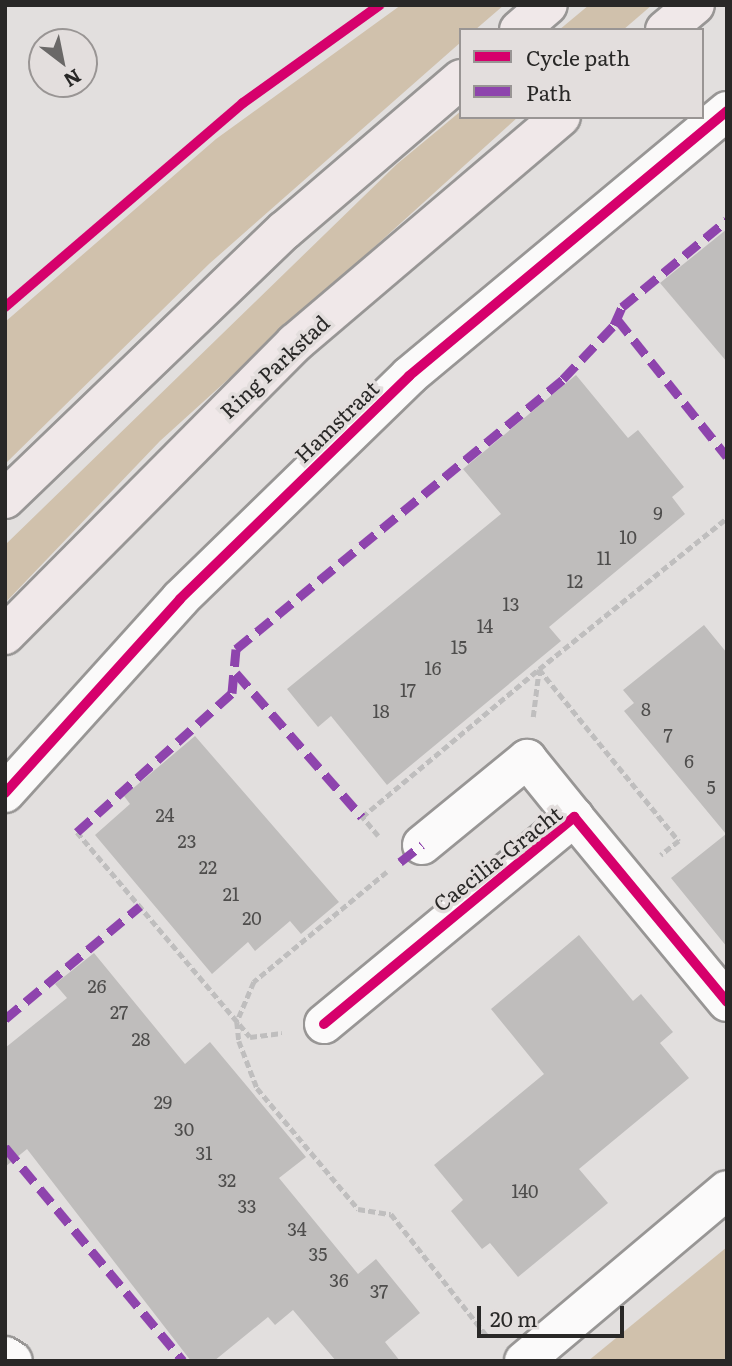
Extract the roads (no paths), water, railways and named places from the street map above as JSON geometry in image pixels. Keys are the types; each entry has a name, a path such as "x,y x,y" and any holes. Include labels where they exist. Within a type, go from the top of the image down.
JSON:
{"highway":[{"path":"521,28 548,5"},
{"path":"667,28 695,5"},
{"path":"5,499 285,230 459,81"},
{"name":"Ring Parkstad","path":"5,635 295,343 559,119"}],"street":[{"name":"Hamstraat","path":"5,793 180,599 410,376 727,111"},
{"name":"Caecilia-Gracht","path":"422,845 527,759 727,1002"},
{"name":"Caecilia-Gracht","path":"324,1024 574,817"},
{"path":"524,1361 727,1190"},
{"path":"5,1356 13,1361"}]}
